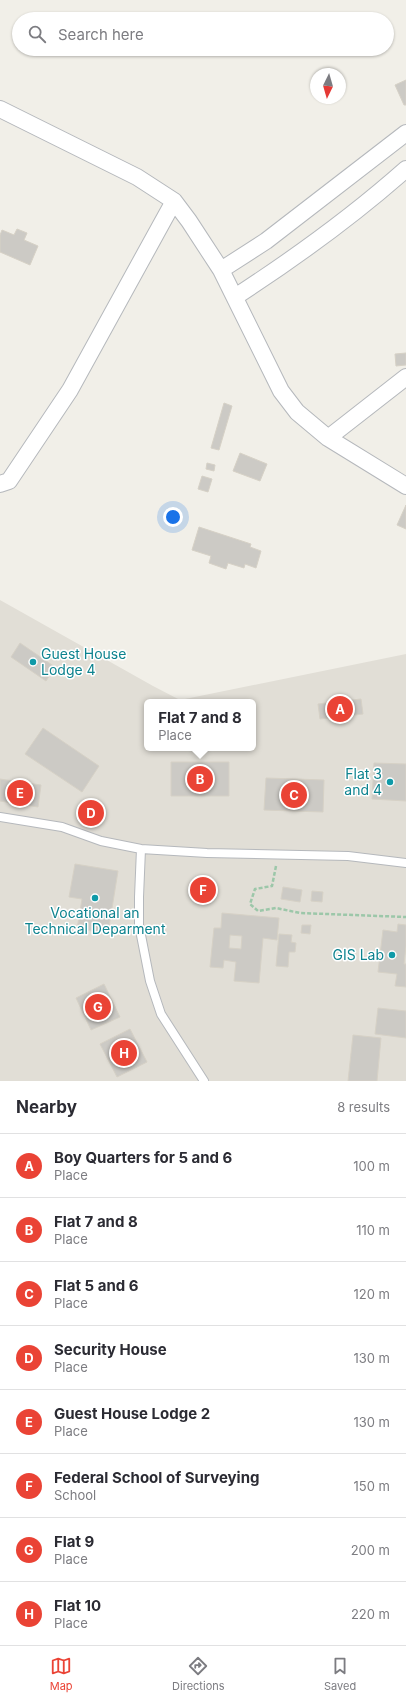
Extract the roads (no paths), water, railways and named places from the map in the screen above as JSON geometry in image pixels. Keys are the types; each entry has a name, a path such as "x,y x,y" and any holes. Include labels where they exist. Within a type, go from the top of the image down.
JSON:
{"street":[{"path":"0,109 137,177 174,202 189,221 221,270 281,391 297,412 328,438 406,486"},
{"path":"221,270 266,241 406,133"},
{"path":"235,297 286,264 378,194 406,169"},
{"path":"0,484 9,481 70,390 174,202"},
{"path":"328,438 406,377"}],"lane":[{"path":"0,817 62,827 101,840 142,849 348,856 406,863"},
{"path":"142,849 139,924 150,981 161,1014 204,1081"}],"place":[{"name":"Guest House Lodge 4","path":"33,662"},
{"name":"Boy Quarters for 5 and 6","path":"340,709"},
{"name":"Flat 7 and 8","path":"200,779"},
{"name":"Flat 3 and 4","path":"390,782"},
{"name":"Guest House Lodge 2","path":"20,793"},
{"name":"Flat 5 and 6","path":"294,795"},
{"name":"Security House","path":"91,813"},
{"name":"Federal School of Surveying","path":"203,890"},
{"name":"Vocational an Technical Deparment","path":"95,898"},
{"name":"GIS Lab","path":"392,955"},
{"name":"Flat 9","path":"98,1007"},
{"name":"Flat 10","path":"124,1053"}]}
